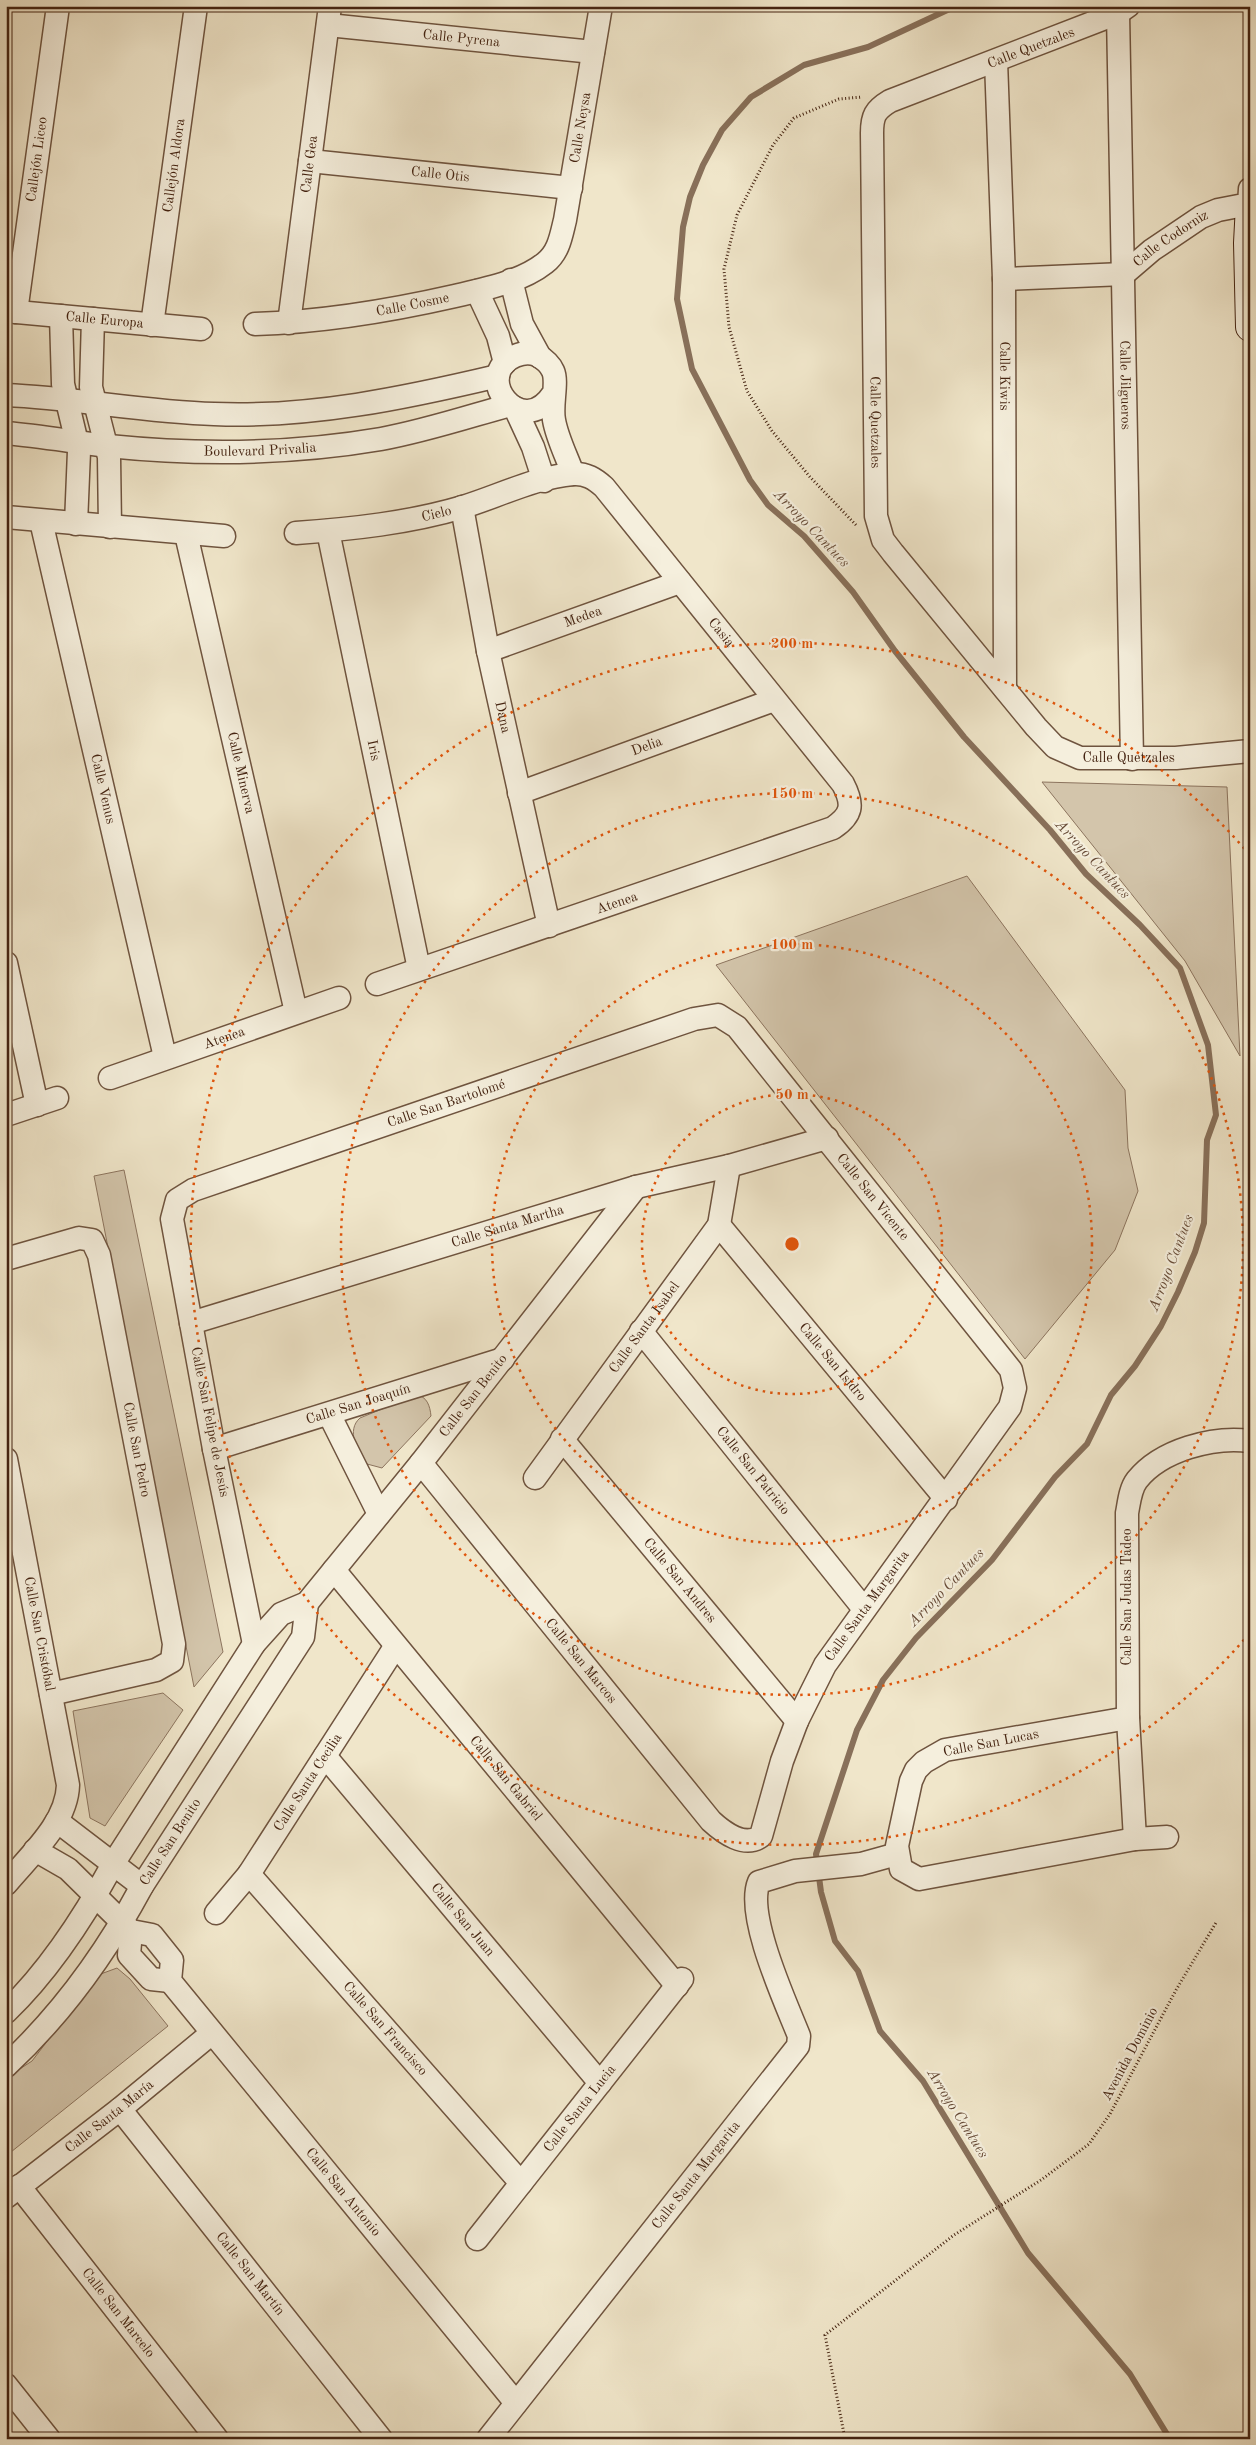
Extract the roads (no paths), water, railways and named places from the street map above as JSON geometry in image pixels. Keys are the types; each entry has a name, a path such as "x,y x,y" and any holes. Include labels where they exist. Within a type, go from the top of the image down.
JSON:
{"street":[{"name":"Callejón Liceo","path":"11,312 58,6"},
{"name":"Callejón Aldora","path":"152,325 196,6"},
{"name":"Calle Neysa","path":"558,248 571,188 601,6"},
{"name":"Calle Quetzales","path":"1123,10 890,101 875,112 872,119 876,516 883,540 1055,747 1080,758 1176,758 1250,751"},
{"name":"Calle Jilgueros","path":"1123,10 1124,274 1132,759"},
{"name":"Calle Pyrena","path":"329,15 593,52"},
{"name":"Calle Gea","path":"289,323 329,15"},
{"name":"Calle Kiwis","path":"996,61 1004,279 1005,689"},
{"name":"Calle Otis","path":"310,161 571,188"},
{"path":"1250,189 1250,327"},
{"name":"Calle Codorniz","path":"1004,279 1124,274 1152,250 1201,218 1218,210 1250,204"},
{"name":"Calle Cosme","path":"255,324 289,323 365,315 477,291 530,273 546,262 558,248"},
{"path":"511,280 522,324 540,357 554,373 554,423 573,474"},
{"path":"477,291 498,336 502,369 500,393 513,407 534,447 544,480"},
{"name":"Calle Europa","path":"11,312 201,329"},
{"path":"61,316 62,370 66,399 78,441 80,461 76,524"},
{"path":"93,319 90,372 94,402 107,446 110,468 110,527"},
{"path":"6,395 66,399 160,411 216,414 344,407 412,396 502,369 518,354 526,353 540,357"},
{"path":"513,407 533,410 548,402 553,394"},
{"name":"Boulevard Privalia","path":"6,433 107,446 222,450 342,444 422,430 513,407"},
{"name":"Cielo","path":"296,533 328,531 391,522 462,507 544,480 573,474"},
{"name":"Casia","path":"573,474 584,474 593,478 604,487 843,784 850,798 849,811"},
{"name":"Dana","path":"462,507 488,651 549,926"},
{"path":"6,517 224,536"},
{"name":"Calle Venus","path":"41,521 165,1057"},
{"name":"Iris","path":"328,531 419,969"},
{"name":"Calle Minerva","path":"186,534 296,1012"},
{"name":"Medea","path":"488,651 680,582"},
{"name":"Delia","path":"519,792 774,700"},
{"name":"Atenea","path":"377,984 833,828 845,820 849,811"},
{"path":"6,963 47,1101 6,1115"},
{"name":"Atenea","path":"110,1078 165,1057 339,998"},
{"name":"Calle San Vicente","path":"718,1015 737,1027 827,1138 1011,1370 1015,1388"},
{"name":"Calle San Bartolomé","path":"177,1200 193,1190 694,1019 718,1015"},
{"name":"Calle Santa Martha","path":"191,1324 636,1187 729,1166 827,1138"},
{"name":"Calle Santa Isabel","path":"535,1478 719,1225 729,1166"},
{"name":"Calle San Benito","path":"6,2012 28,1992 96,1894 113,1864 254,1644 281,1614 307,1603 504,1359 636,1187"},
{"name":"Calle San Felipe de Jesús","path":"177,1200 172,1219 214,1449 254,1644"},
{"name":"Calle San Isidro","path":"719,1225 946,1499"},
{"name":"Calle San Pedro","path":"6,1259 79,1238 92,1240 99,1255 174,1644 172,1660 156,1670 52,1694"},
{"name":"Calle San Patricio","path":"641,1331 864,1609"},
{"name":"Calle San Joaquín","path":"214,1449 504,1359"},
{"name":"Calle Santa Margarita","path":"754,1842 761,1836 782,1761 797,1721 824,1665 946,1499 1010,1407 1015,1388"},
{"path":"329,1414 379,1514"},
{"name":"Calle San Andres","path":"562,1440 797,1721"},
{"name":"Calle San Judas Tadeo","path":"1135,1839 1128,1718 1127,1513 1135,1482 1162,1458 1189,1448 1217,1442 1250,1441"},
{"name":"Calle San Cristóbal","path":"6,1459 66,1765 68,1785 61,1814"},
{"name":"Calle San Marcos","path":"421,1463 711,1821 723,1832 748,1842 754,1842"},
{"name":"Calle San Gabriel","path":"334,1570 395,1647 679,1983"},
{"name":"Calle San Benito","path":"6,2066 56,2015 127,1926 142,1886 303,1637 307,1603"},
{"name":"Calle Santa Cecilia","path":"216,1913 249,1874 395,1647"},
{"name":"Calle San Lucas","path":"897,1854 911,1781 916,1770 935,1755 945,1750 1128,1718"},
{"name":"Calle San Juan","path":"325,1756 600,2083"},
{"path":"6,1884 35,1850 61,1814 113,1864 142,1886"},
{"path":"897,1854 901,1869 919,1879 1135,1839 1167,1837"},
{"path":"35,1850 68,1870 96,1894 127,1926 152,1935 172,1960 170,1981 151,1979 129,1955 127,1926"},
{"name":"Calle Santa Margarita","path":"488,2439 798,2046 799,2036 766,1947 757,1909 757,1888 759,1882 795,1871 861,1864 897,1854"},
{"name":"Calle San Francisco","path":"249,1874 521,2184"},
{"name":"Calle San Antonio","path":"170,1981 516,2403"},
{"name":"Calle Santa Lucia","path":"478,2239 679,1983"},
{"name":"Calle Santa María","path":"13,2192 120,2109 212,2033"},
{"name":"Calle San Martín","path":"120,2109 381,2439"},
{"name":"Calle San Marcelo","path":"13,2192 217,2439"},
{"path":"6,2385 50,2439"}],"waterway":[{"name":"Arroyo Cantues","path":"956,6 868,47 804,65 751,97 722,130 703,165 690,197 683,227 677,299 692,369 750,480 768,505 804,536 853,592 895,651 964,737 1050,830 1086,874 1140,925 1180,968 1208,1045 1216,1115 1207,1140 1204,1223 1195,1252 1178,1292 1161,1326 1135,1366 1111,1395 1087,1444 1055,1477 992,1560 916,1638 883,1680 857,1730 816,1854 821,1892 835,1941 858,1971 880,2031 923,2081 1028,2253 1130,2374 1170,2439"}]}
